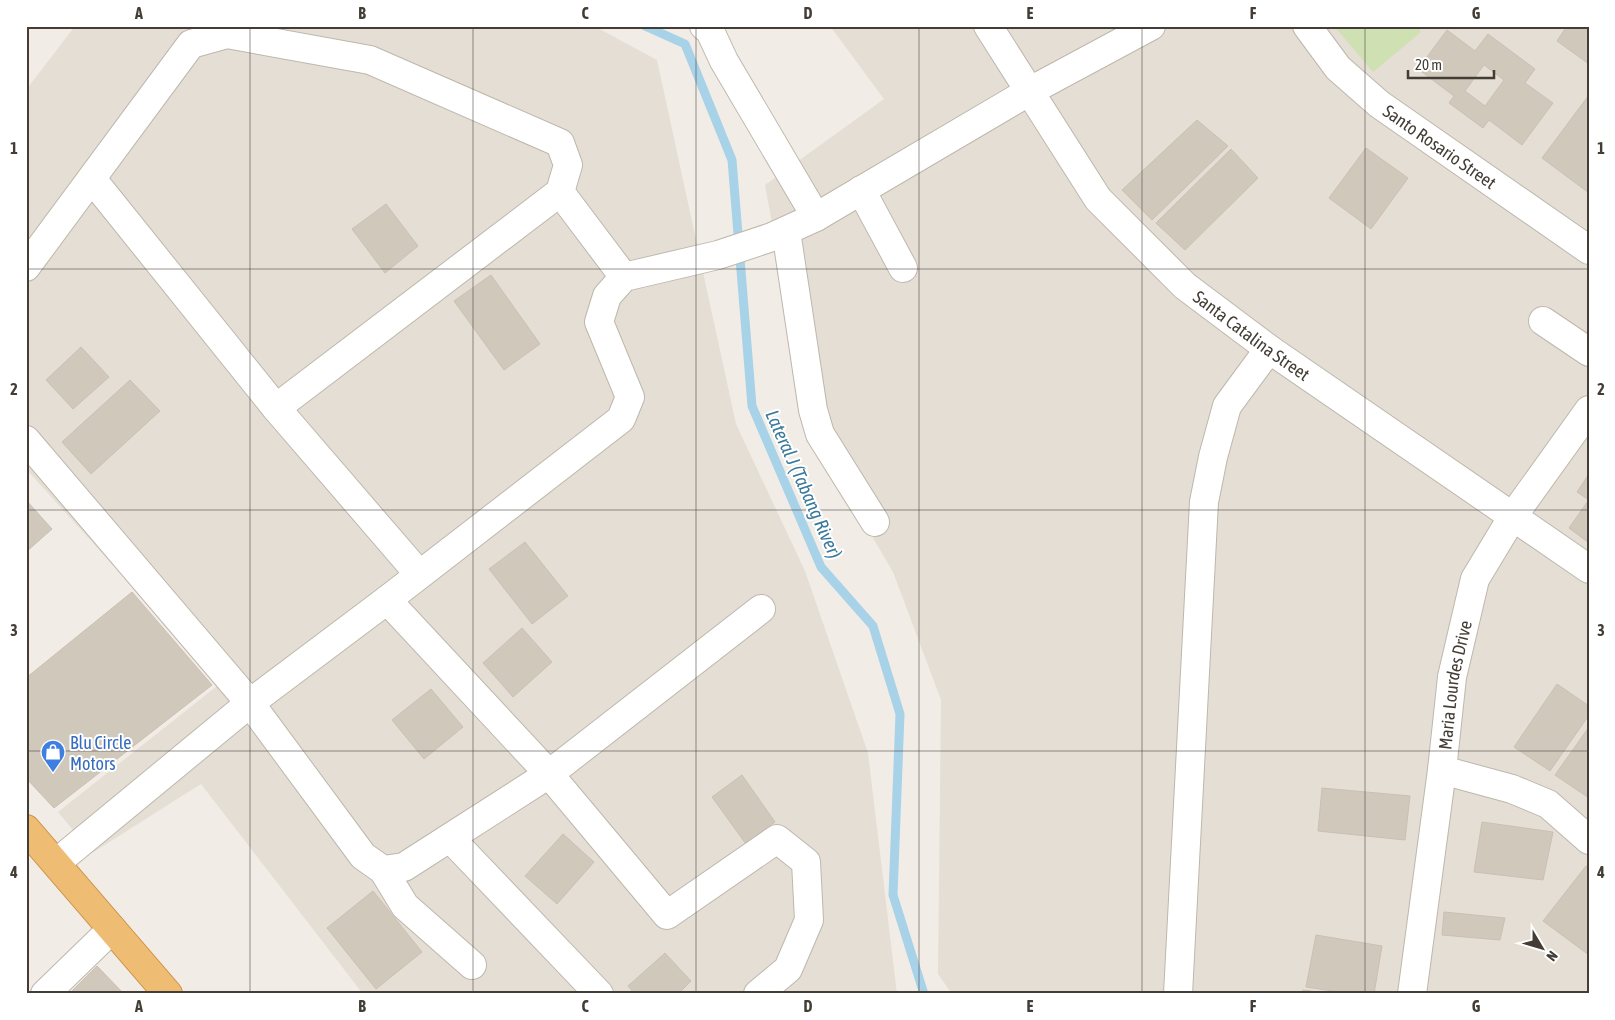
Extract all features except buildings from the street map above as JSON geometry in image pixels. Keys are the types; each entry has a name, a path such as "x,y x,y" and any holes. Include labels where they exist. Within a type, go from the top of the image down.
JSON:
{"highway":[{"path":"26,829 168,994"}],"street":[{"path":"704,26 710,31 724,62 816,217"},
{"name":"Santa Catalina Street","path":"988,26 1098,199 1185,286 1269,349 1589,569"},
{"path":"56,863 250,703 622,419 630,397 599,322 607,296 624,277 718,255 779,234 816,217 1030,91 1151,26"},
{"name":"Santo Rosario Street","path":"1307,26 1338,68 1379,104 1589,250"},
{"path":"26,267 191,44 227,34 370,60 560,143 568,165 560,192 276,408"},
{"path":"92,179 276,408 419,574"},
{"path":"861,190 903,268"},
{"path":"560,192 624,277"},
{"path":"779,234 813,410 820,434 875,522"},
{"path":"1543,321 1589,352"},
{"path":"1178,994 1204,502 1213,457 1227,406 1269,349"},
{"name":"Maria Lourdes Drive","path":"1412,994 1442,770 1452,677 1475,579 1513,516 1589,410"},
{"path":"26,440 250,703 363,856 382,870 405,906 472,965"},
{"path":"387,600 548,774 667,915 777,839 806,862 809,920 788,969 758,994"},
{"path":"382,870 404,867 548,774 761,609"},
{"path":"1442,770 1512,789 1548,804 1589,840"},
{"path":"450,838 599,994"},
{"path":"45,994 112,930"}],"shaded area":[{"path":"75,26 594,26 657,60 736,424 805,571 868,753 897,994 363,994 201,784 92,853 58,812 217,686 131,585 26,469 26,90"},
{"path":"830,26 1589,26 1589,994 952,994 938,974 941,700 893,572 810,431 765,185 884,99"}],"green space":[{"path":"1334,26 1416,26 1421,32 1373,72"}],"waterway":[{"name":"Lateral J (Tabang River)","path":"645,26 685,44 732,160 752,406 821,567 873,626 900,714 893,895 924,994"}],"place":[{"name":"Blu Circle Motors","path":"53,773"}]}
